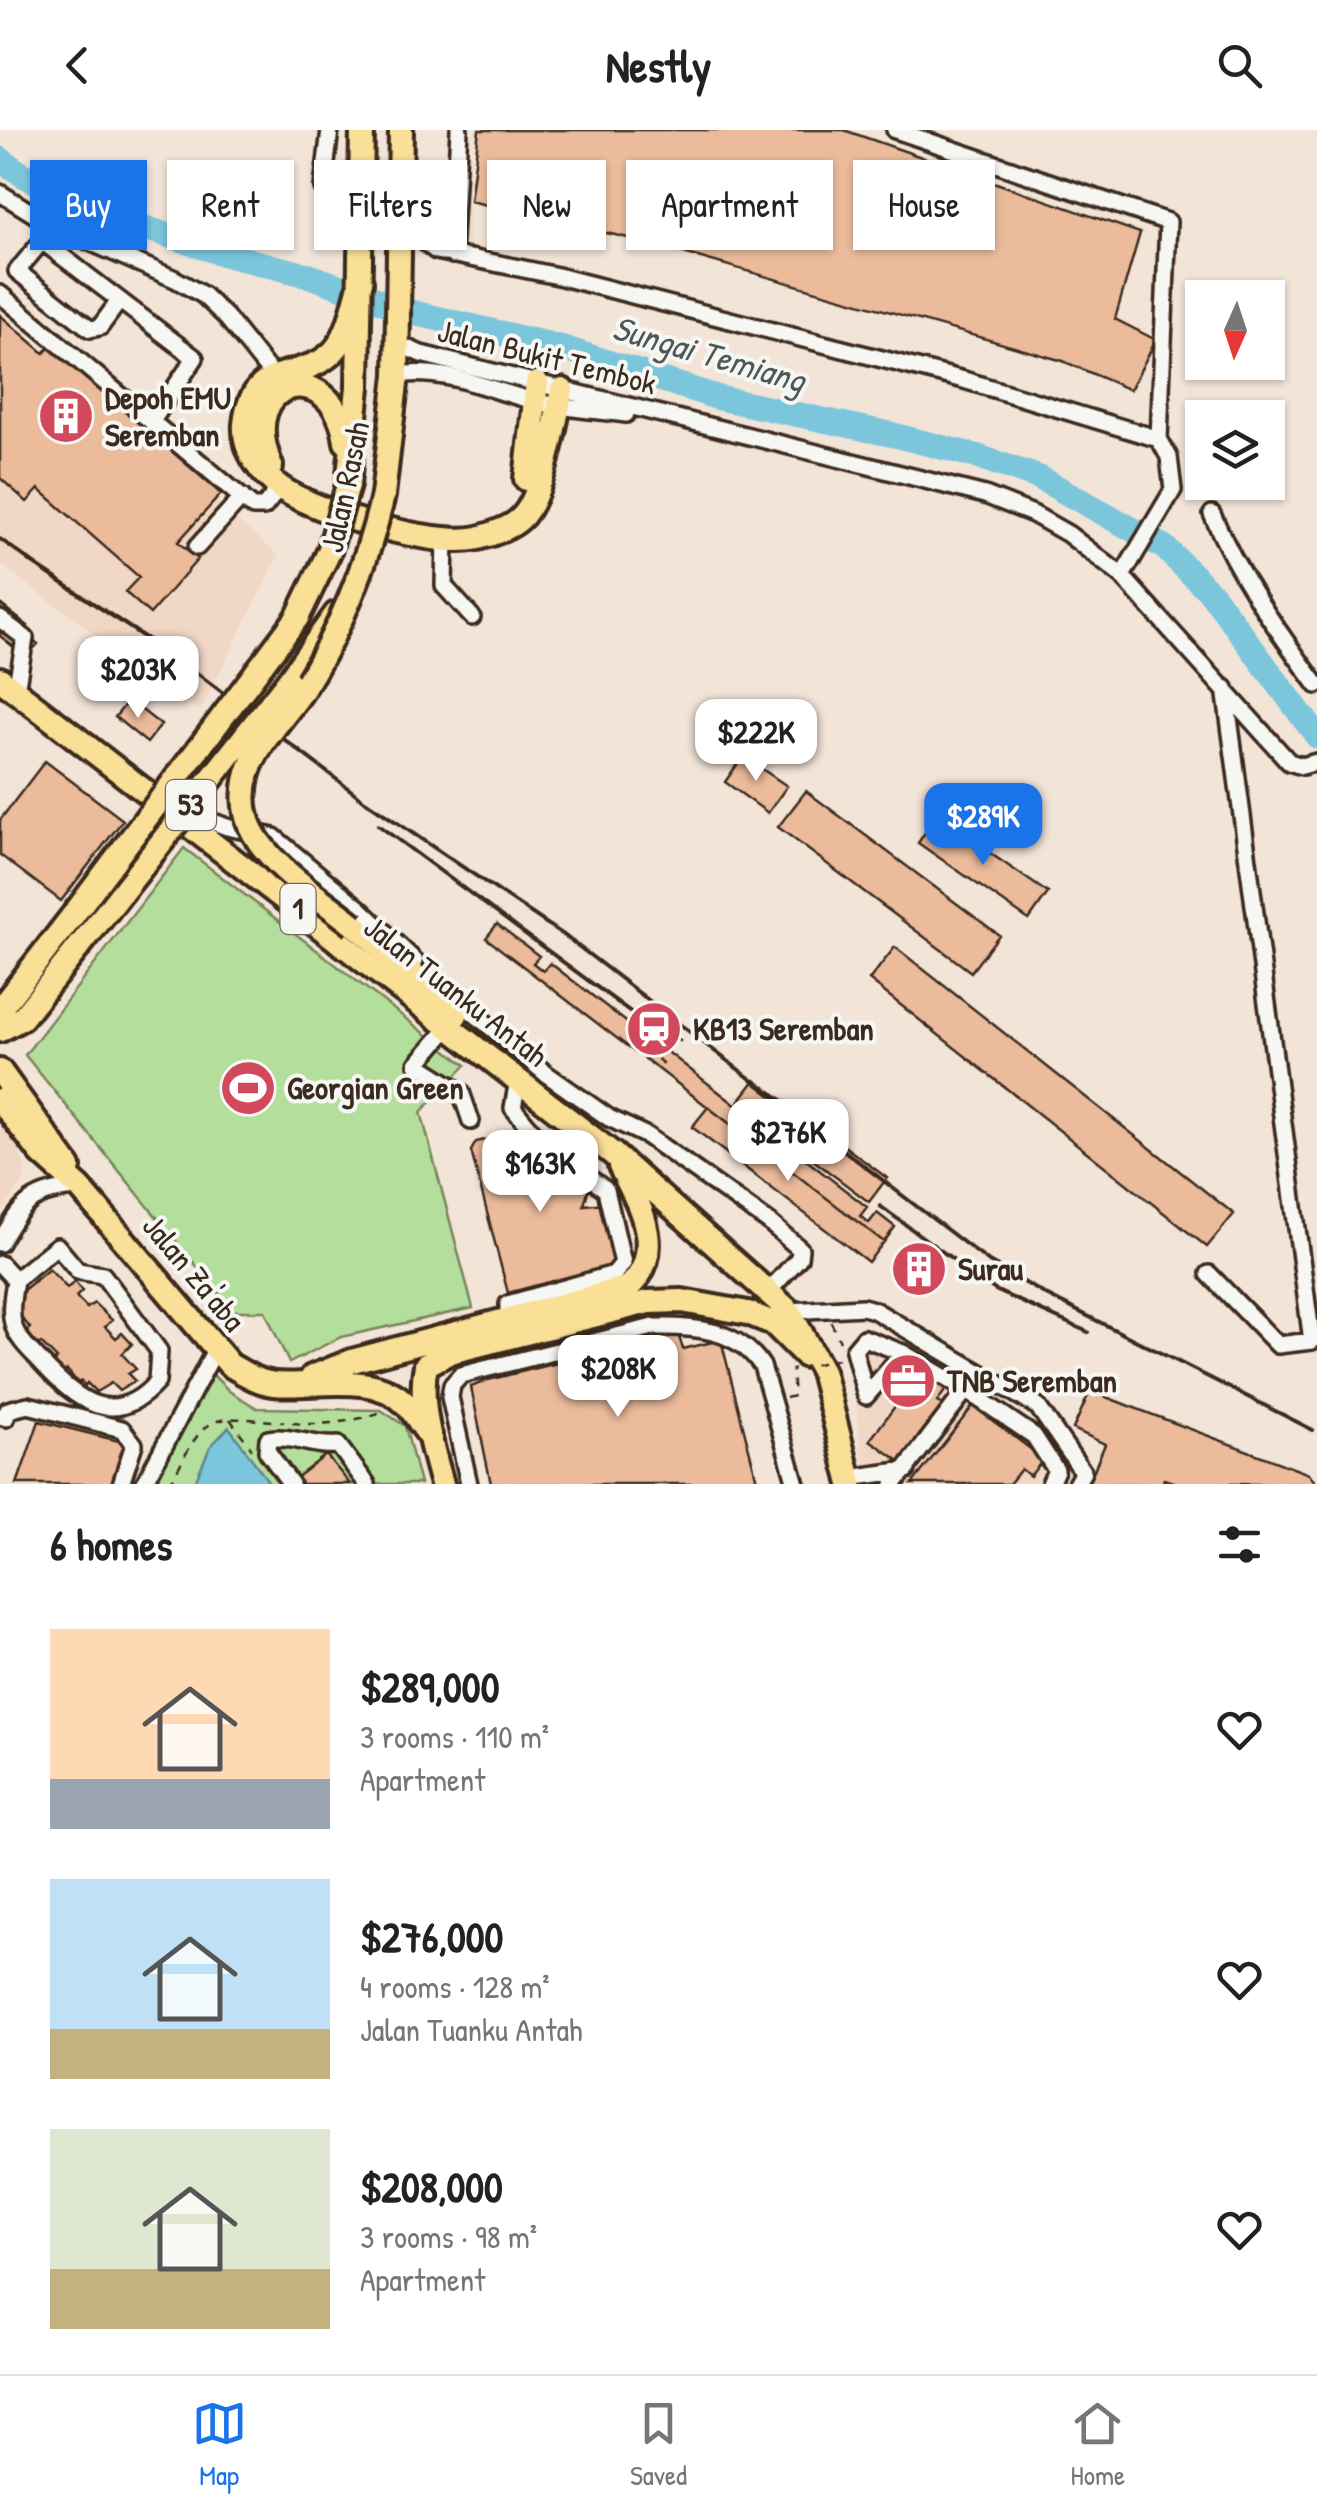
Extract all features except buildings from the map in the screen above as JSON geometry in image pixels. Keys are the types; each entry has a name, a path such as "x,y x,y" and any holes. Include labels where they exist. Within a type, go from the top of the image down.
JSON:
{"highway":[{"name":"Jalan Rasah","path":"362,130 362,160"},
{"name":"Jalan Rasah","path":"0,1030 22,1018 94,928 288,681 357,582 383,494 397,375 401,139"},
{"name":"Jalan Rasah","path":"0,1009 297,618 329,552 349,478 358,387 355,315 361,250"},
{"path":"355,315 333,352 320,361 274,376 248,407 245,429 254,461 280,487 310,503 394,530 476,539 494,533 521,519 538,488 548,395"},
{"path":"280,487 262,441 262,426 264,411 283,390 310,388 332,402 344,426 349,478"},
{"path":"357,582 336,635 248,771 248,823 268,853 403,964 512,1076"},
{"name":"Jalan Tuanku Antah","path":"8,684 614,1154 789,1311 830,1392"},
{"name":"Jalan Za'aba","path":"0,1070 56,1145 80,1188"},
{"name":"Jalan Za'aba","path":"0,1100 42,1153 80,1188 230,1365 260,1381 381,1389 406,1404"},
{"name":"1","path":"298,1383 352,1361 629,1287 640,1276 649,1247 648,1230 614,1154"},
{"name":"1","path":"442,1484 432,1446 423,1377 426,1366 436,1357 648,1302 682,1300 748,1313 772,1324 796,1343 830,1392 850,1481"},
{"name":"1","path":"406,1404 432,1446"}],"street":[{"path":"326,160 330,130"},
{"path":"452,255 458,130"},
{"path":"894,130 1168,222 1159,439 1169,457 1173,490 1122,576"},
{"path":"401,139 416,236 436,252 558,276 964,380 1159,439"},
{"path":"0,193 53,226 203,295 274,376"},
{"path":"119,300 100,327 90,329 17,271 42,241 195,358 152,421"},
{"path":"0,294 242,497 264,507 280,487"},
{"name":"Jalan Bukit Tembok","path":"396,335 421,354 548,395"},
{"name":"Jalan Bukit Tembok","path":"397,375 438,374 685,420 985,495 1034,514 1068,534 1122,576 1289,762 1302,766 1317,762"},
{"path":"197,547 242,497"},
{"path":"1212,514 1258,604 1317,685"},
{"path":"445,538 444,586 472,617"},
{"path":"0,619 25,638 8,684"},
{"path":"1209,1274 1278,1344 1312,1341 1225,688"},
{"path":"147,792 227,827 261,832 287,846 520,1054 609,1118 648,1136 770,1223 800,1249 799,1258 768,1292"},
{"path":"449,1026 417,1064 461,1092 471,1121"},
{"path":"508,1319 508,1304 614,1274 623,1263 606,1190 528,1130 513,1108 512,1076"},
{"path":"566,1162 586,1134"},
{"path":"0,1243 16,1215 36,1196 49,1190 80,1188"},
{"path":"0,1264 14,1280 14,1327 76,1398 119,1407 132,1404 157,1382 160,1366 152,1339 103,1275 78,1270 57,1246 14,1280"},
{"path":"789,1311 863,1307 874,1310 1038,1407 1082,1472 1076,1484"},
{"path":"470,1484 450,1397 452,1385 461,1376 653,1327 681,1326 724,1335 752,1350 762,1366 796,1484"},
{"path":"144,1484 215,1350"},
{"path":"902,1352 1034,1436 1056,1470 1050,1484"},
{"path":"894,1484 966,1390"},
{"path":"0,1416 6,1418 8,1410 28,1406 122,1428 134,1444 120,1484"},
{"path":"291,1484 267,1451 268,1438 338,1445 366,1484"},
{"path":"432,1446 464,1461"},
{"path":"353,1466 350,1478 355,1484"},
{"path":"850,1481 907,1470"}],"path":[{"path":"666,1066 645,1049 662,1026 684,1044"},
{"path":"826,1309 840,1341"},
{"path":"799,1368 847,1357"},
{"path":"170,1484 198,1431 211,1423 240,1418 331,1424 359,1420 406,1404"}],"shaded area":[{"path":"0,318 279,556 200,711 0,564"},
{"path":"0,1119 15,1139 25,1168 23,1183 0,1215"},
{"name":"TNB Seremban","path":"877,1330 1024,1416 1053,1443 1071,1471 1065,1484 866,1484 848,1346"}],"green space":[{"name":"Georgian Green","path":"184,848 466,1065 421,1112 473,1308 341,1337 289,1363 265,1311 233,1311 25,1055"},
{"path":"211,1373 229,1391 257,1408 381,1410 405,1426 420,1484 155,1484"}],"water":[{"path":"229,1427 270,1484 194,1484 210,1447"}],"waterway":[{"name":"Sungai Temiang","path":"0,159 95,211 220,253 307,275 414,313 560,347 719,398 976,456 1040,478 1164,547 1211,593 1317,736"}],"railway":[{"path":"0,539 40,568"},
{"path":"28,560 189,667 365,801 565,936 989,1262 1048,1296 1313,1430"},
{"path":"378,825 663,1036"},
{"path":"880,1206 995,1290 1088,1332"}],"place":[{"name":"Depoh EMU Seremban","path":"66,416"},
{"name":"KB13 Seremban","path":"654,1029"},
{"name":"Georgian Green","path":"248,1088"},
{"name":"Surau","path":"919,1269"},
{"name":"TNB Seremban","path":"908,1381"}]}
